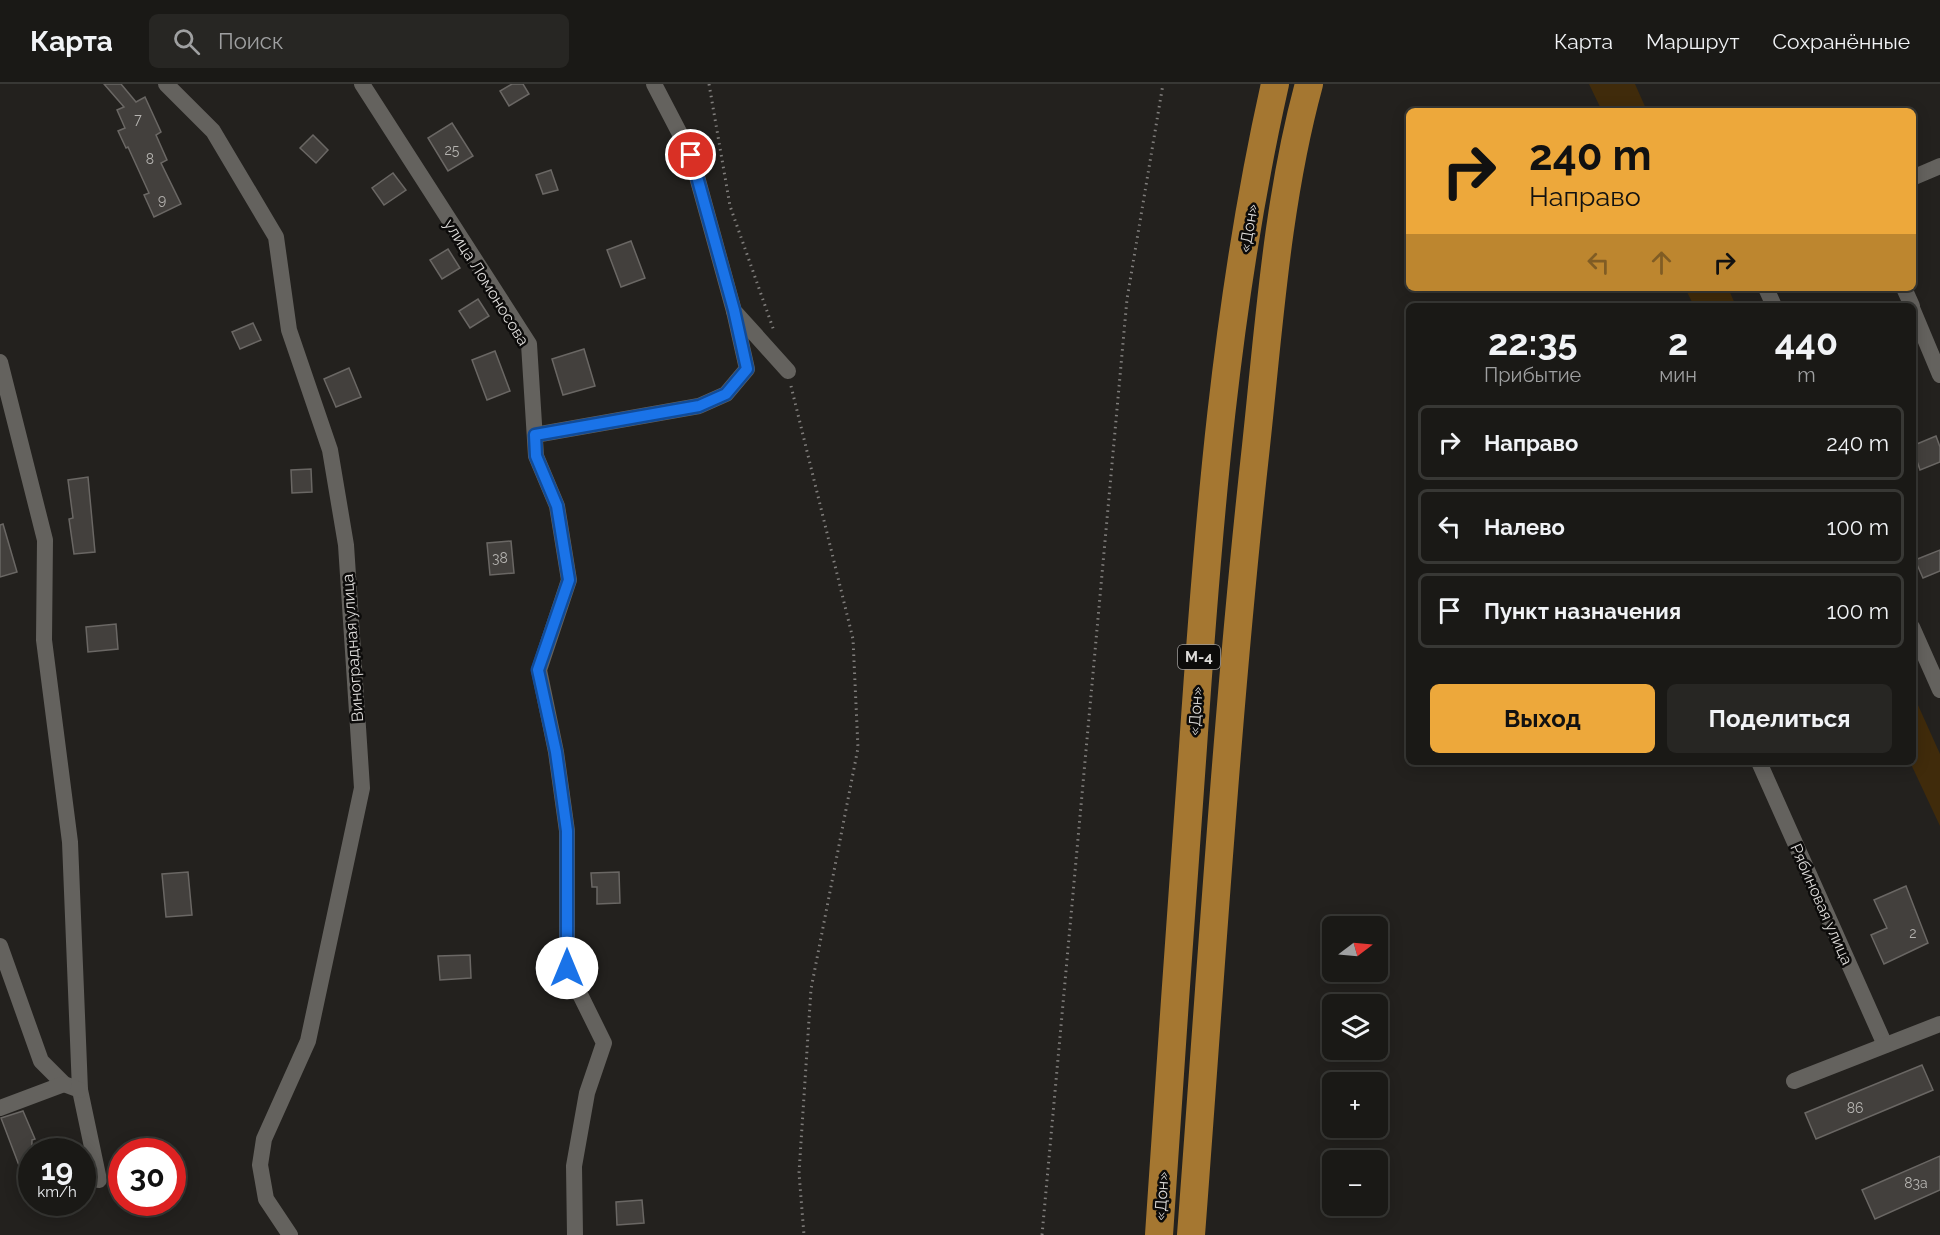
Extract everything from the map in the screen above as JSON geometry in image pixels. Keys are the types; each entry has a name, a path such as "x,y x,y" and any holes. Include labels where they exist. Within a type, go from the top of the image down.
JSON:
{"highway":[{"name":"«Дон»","path":"1159,1235 1206,561 1239,282 1275,84"},
{"name":"«Дон»","path":"1191,1235 1243,560 1273,288 1287,192 1309,84"}],"street":[{"name":"Виноградная улица","path":"166,84 213,131 276,237 290,330 330,450 346,545 362,788 308,1041 264,1139 260,1165 266,1199 290,1235"},
{"name":"улица Ломоносова","path":"362,84 529,344 536,456 557,506 569,580 538,670 556,752 567,831 567,968 604,1043 587,1093 574,1166 575,1235"},
{"path":"535,435 699,406 726,394 747,369 734,310 691,155 654,84"},
{"path":"1916,176 1940,166"},
{"path":"734,310 788,371"},
{"path":"1916,317 1940,375"},
{"path":"0,362 45,540 44,640 70,842 80,1090 99,1180"},
{"path":"1916,636 1940,690"},
{"name":"Рябиновая улица","path":"1760,765 1885,1045"},
{"path":"0,946 41,1061 64,1084 80,1090"},
{"path":"1794,1081 1940,1024"},
{"path":"0,1108 64,1084"}],"path":[{"path":"709,84 730,206 775,334"},
{"path":"1042,1235 1127,299 1163,84"},
{"path":"788,371 853,639 858,748 811,989 799,1173 804,1235"}],"shaded area":[{"path":"1589,84 1635,84 1646,108 1601,108"},
{"path":"1686,291 1729,291 1735,303 1692,303"},
{"path":"1916,701 1940,754 1940,826 1911,765 1916,765"}],"building":[{"path":"104,84 121,84 136,102 145,97 161,132 156,135 167,160 161,163 181,204 154,217 144,195 149,193 118,131 125,128 117,110 124,107"},
{"path":"512,84 523,84 529,94 509,106 500,91"},
{"path":"452,123 473,156 448,171 428,138"},
{"path":"313,135 328,150 316,163 300,148"},
{"path":"551,170 558,190 543,194 536,175"},
{"path":"393,173 406,190 384,205 372,188"},
{"path":"631,241 645,278 621,287 607,250"},
{"path":"448,249 460,268 442,279 430,260"},
{"path":"478,299 489,316 470,328 459,311"},
{"path":"253,323 261,340 240,349 232,332"},
{"path":"584,349 595,386 563,395 552,359"},
{"path":"495,351 510,391 487,400 472,360"},
{"path":"349,368 361,397 336,407 324,379"},
{"path":"1936,436 1940,447 1940,462 1920,470 1916,458 1916,444"},
{"path":"311,469 312,492 292,493 291,470"},
{"path":"88,477 95,552 74,554 69,519 73,518 68,480"},
{"path":"3,524 17,572 0,577 0,525"},
{"path":"511,541 514,573 490,575 487,543"},
{"path":"1940,550 1940,571 1923,578 1916,560"},
{"path":"116,624 118,649 88,652 86,627"},
{"path":"188,872 192,915 166,917 162,874"},
{"path":"619,872 620,903 597,904 597,887 592,887 591,873"},
{"path":"1906,886 1928,943 1884,964 1871,935 1887,928 1874,900"},
{"path":"470,955 471,978 440,980 438,956"},
{"path":"1922,1065 1933,1090 1816,1139 1805,1113"},
{"path":"23,1111 35,1138 18,1138 18,1163 1,1118"},
{"path":"1940,1156 1940,1190 1875,1219 1862,1190"},
{"path":"642,1200 644,1223 617,1225 616,1202"}],"route":[{"path":"567,968 567,831 556,752 538,670 569,580 557,506 536,456 535,435 699,406 726,394 747,369 734,310 691,155"}]}
